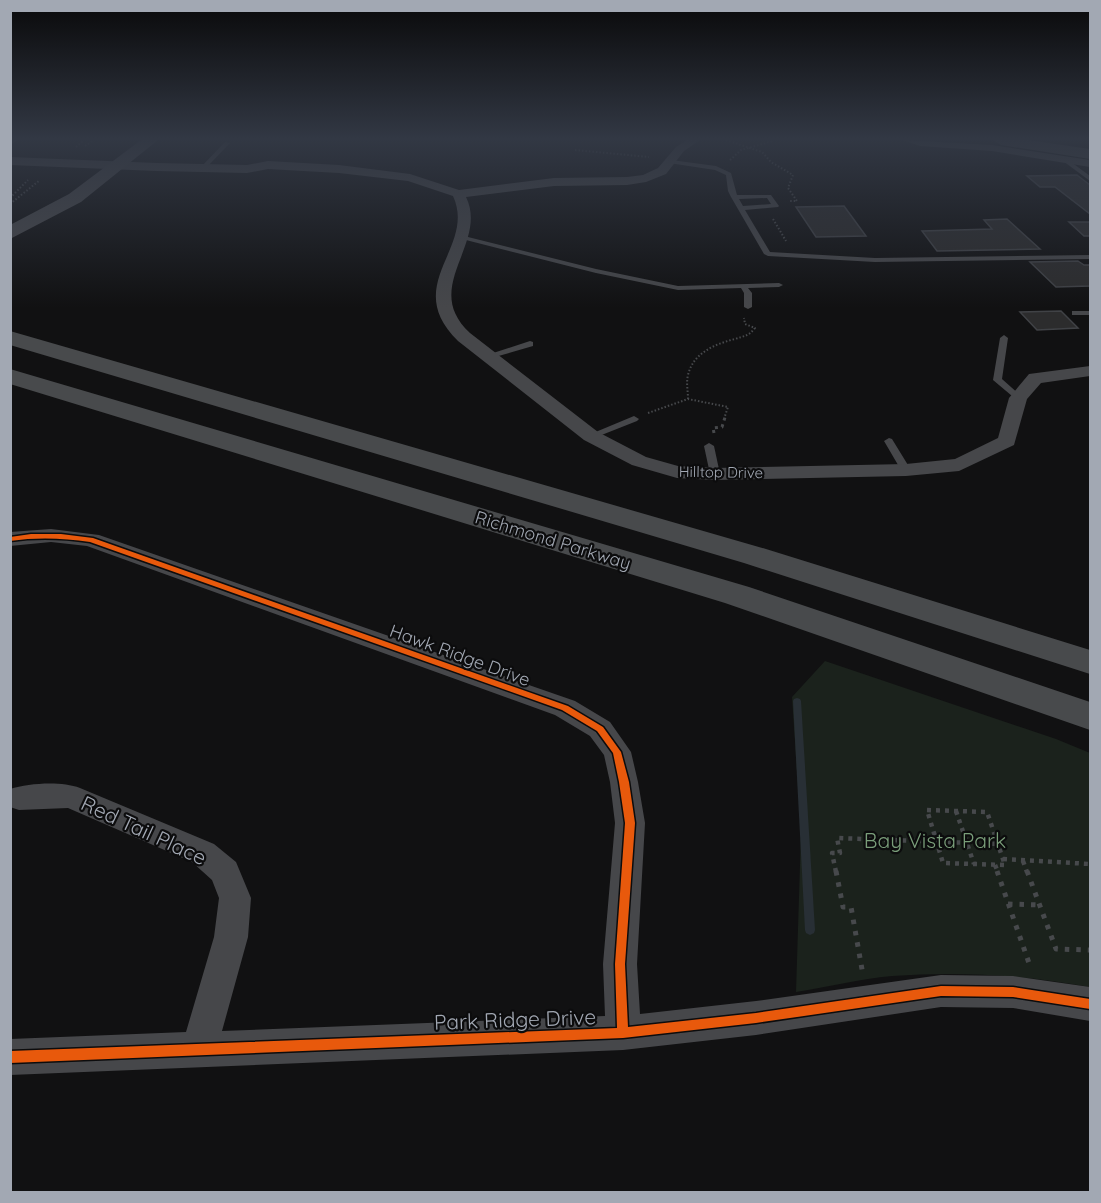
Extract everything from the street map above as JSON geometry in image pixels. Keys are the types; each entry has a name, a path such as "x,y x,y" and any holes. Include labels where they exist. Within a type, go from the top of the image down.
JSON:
{"main road":[{"path":"10,220 53,196"},
{"path":"10,233 66,204 75,196"},
{"path":"10,338 755,556 1090,662"},
{"name":"Richmond Parkway","path":"10,376 737,596 1090,716"}],"street":[{"name":"Hilltop Drive","path":"460,196 466,204 467,217 445,273 442,294 448,320 464,337 591,436 639,461 677,472 715,474 906,470 959,465 1007,441 1018,398"},
{"path":"1018,398 1035,378 1090,371"},
{"name":"Hawk Ridge Drive","path":"10,539 37,534 64,535 91,540 565,708 600,729 617,752 630,822 620,964 623,1033"},
{"name":"Red Tail Place","path":"19,798 70,796 203,853 225,872 235,898 231,937 199,1050"},
{"name":"Park Ridge Drive","path":"10,1057 623,1033 941,991 1013,992 1090,1004"}],"lane":[{"path":"734,197 764,196"},
{"path":"741,208 776,206 769,196"},
{"path":"734,197 768,254 875,260 1090,256"},
{"path":"460,237 596,271 678,288 779,285"},
{"path":"743,286 748,293 748,307"},
{"path":"1075,314 1090,313"},
{"path":"1004,338 997,380 1018,398"},
{"path":"488,356 530,344"},
{"path":"591,436 634,419"},
{"path":"712,441 715,474"},
{"path":"890,441 906,470"}],"path":[{"path":"783,201 796,201 793,196"},
{"path":"688,399 688,376 697,357 722,342 750,335 755,328 745,324 743,320 748,307"},
{"path":"634,419 688,399 728,407 722,427 713,428 712,441"},
{"path":"927,810 956,811 987,812 1005,865 943,863 927,810"},
{"path":"956,811 974,864"},
{"path":"868,1002 851,907 843,907 832,853 840,853 837,838 998,844"},
{"path":"1003,860 1090,864"},
{"path":"1023,861 1056,949 1090,950"},
{"path":"995,865 1027,962 1056,998"},
{"path":"1008,904 1040,904"}],"green space":[{"name":"Bay Vista Park","path":"825,661 1056,739 1090,753 1090,987 1016,977 942,974 880,977 796,992 801,833 792,697"}],"building":[{"path":"1067,196 1090,196 1090,214"},
{"path":"844,206 866,236 816,237 796,207"},
{"path":"1007,219 1040,249 937,251 922,231 992,229 984,220"},
{"path":"1069,222 1090,222 1090,236 1084,236"},
{"path":"1078,261 1084,265 1090,265 1090,286 1056,287 1030,262"},
{"path":"1061,311 1078,328 1037,330 1020,312"}],"waterway":[{"path":"797,701 810,930"}],"cycle path":[{"path":"10,539 51,536 91,540 565,708 600,729 617,752 630,823 620,964 623,1033"},
{"path":"10,1057 623,1033 756,1018 941,991 1013,992 1090,1004"}]}
